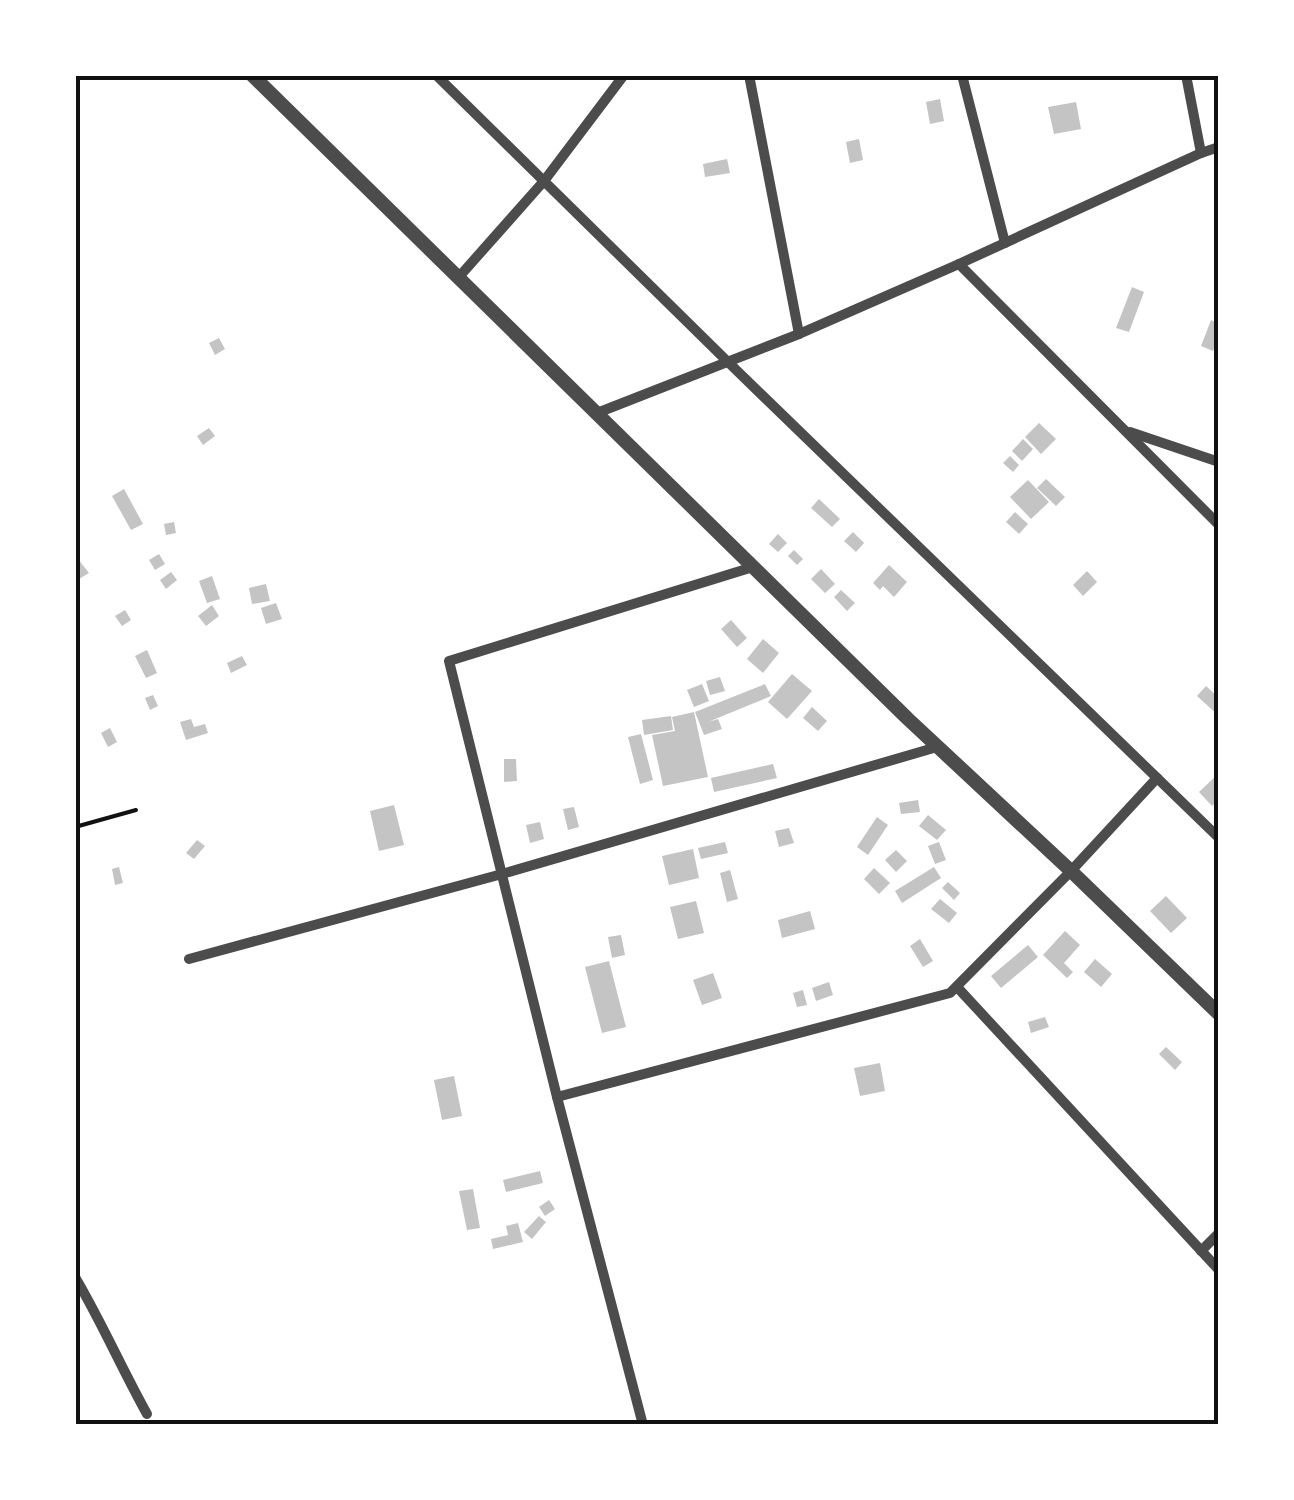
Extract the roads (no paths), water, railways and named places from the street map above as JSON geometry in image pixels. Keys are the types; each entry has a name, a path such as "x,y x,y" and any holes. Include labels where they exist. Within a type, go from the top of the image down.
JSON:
{"street":[{"path":"252,75 937,747 1219,1014"},
{"path":"436,75 1219,838"},
{"path":"458,278 544,181 624,75"},
{"path":"749,75 800,334"},
{"path":"962,75 1005,243"},
{"path":"1186,75 1201,153"},
{"path":"597,413 800,334 1219,147"},
{"path":"959,264 1219,525"},
{"path":"1125,430 1219,462"},
{"path":"643,1425 449,661 753,567"},
{"path":"189,959 502,874 937,747"},
{"path":"557,1097 950,994 1157,778"},
{"path":"957,987 1219,1270"},
{"path":"1201,1251 1219,1232"},
{"path":"75,1277 147,1414"}]}
